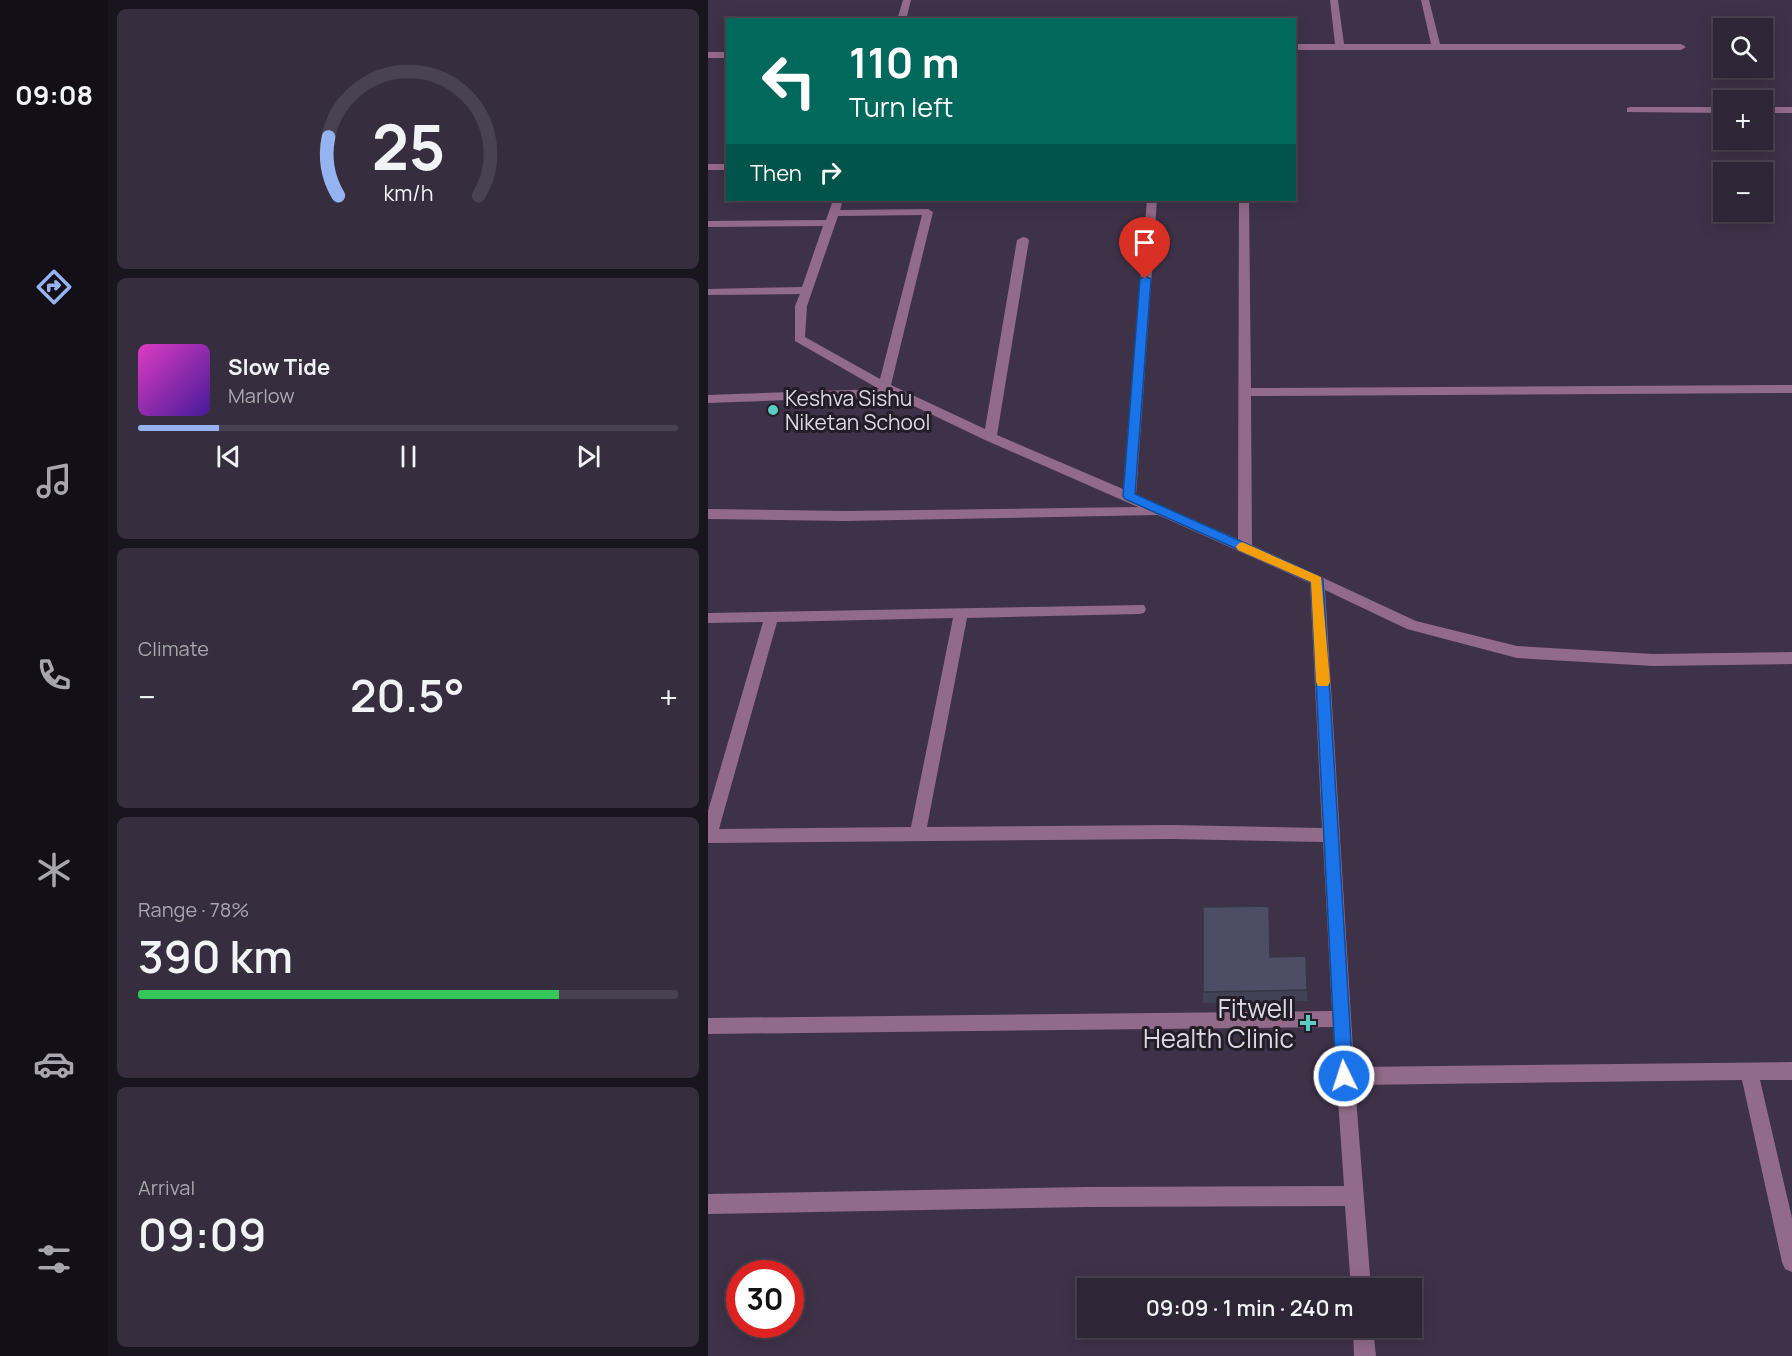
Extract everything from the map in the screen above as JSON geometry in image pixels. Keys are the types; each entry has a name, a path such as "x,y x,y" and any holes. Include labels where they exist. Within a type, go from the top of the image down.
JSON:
{"street":[{"path":"901,18 907,0"},
{"path":"1334,0 1340,47"},
{"path":"1425,0 1436,46"},
{"path":"1296,47 1682,47"},
{"path":"708,55 726,55"},
{"path":"1630,110 1713,110"},
{"path":"1773,110 1792,110"},
{"path":"708,166 726,167"},
{"path":"1129,496 1152,201"},
{"path":"1244,201 1245,548"},
{"path":"834,212 801,306 799,338 889,389 990,437 1317,580 1412,626 1517,652 1653,660 1792,658"},
{"path":"708,224 834,212 928,212 889,389"},
{"path":"990,437 1023,240"},
{"path":"708,292 807,290"},
{"path":"708,399 889,389"},
{"path":"1244,392 1792,389"},
{"path":"708,514 845,516 1162,511"},
{"path":"1317,580 1344,1076 1360,1278"},
{"path":"708,618 1139,609"},
{"path":"918,833 961,614"},
{"path":"771,618 709,836 1172,832 1331,835"},
{"path":"708,1026 1341,1018"},
{"path":"1749,1071 1792,1262"},
{"path":"1344,1076 1792,1071"},
{"path":"708,1204 1087,1197 1355,1196"},
{"path":"1364,1338 1365,1356"}],"building":[{"path":"1269,906 1270,957 1306,956 1307,990 1203,992 1203,907"}],"slow traffic":[{"path":"1242,547 1317,580 1323,682"}],"place":[{"name":"Keshva Sishu Niketan School","path":"773,410"},
{"name":"Fitwell Health Clinic","path":"1308,1023"}],"route":[{"path":"1145,279 1129,496 1317,580 1344,1076"}]}
